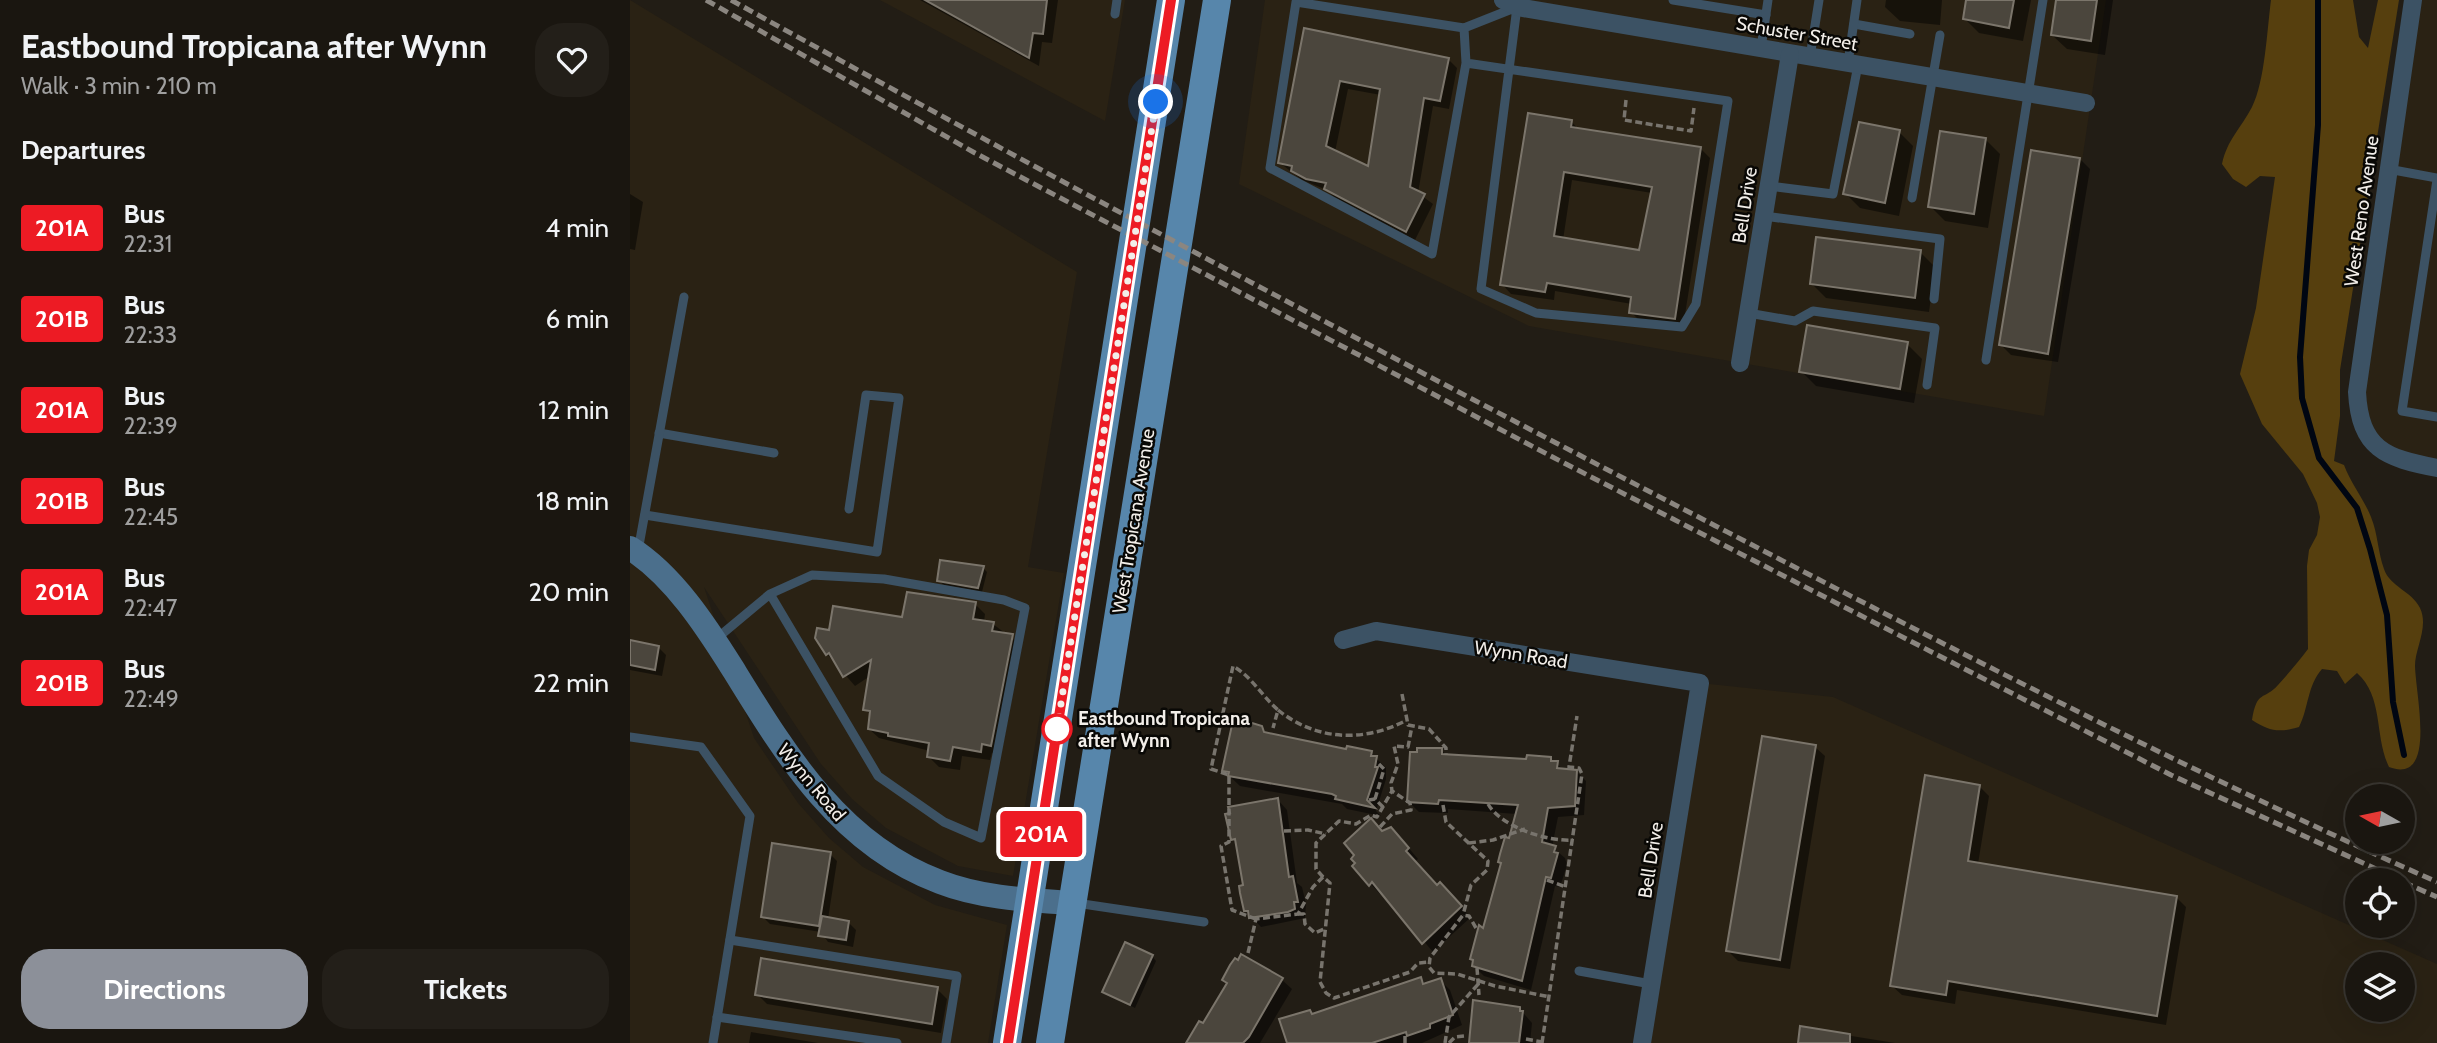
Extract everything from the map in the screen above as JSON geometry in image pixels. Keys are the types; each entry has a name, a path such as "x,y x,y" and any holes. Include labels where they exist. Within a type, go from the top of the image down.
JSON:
{"main road":[{"path":"1007,1043 1171,0"},
{"name":"West Tropicana Avenue","path":"1050,1043 1217,0"}],"street":[{"name":"West Reno Avenue","path":"2413,0 2357,392 2362,429 2372,444 2385,455 2437,468"},
{"name":"Schuster Street","path":"1510,4 2086,103"},
{"name":"Bell Drive","path":"1740,363 1790,54"},
{"name":"Wynn Road","path":"634,550 677,592 715,640 790,760 832,811 875,848 908,869 941,883 1030,900 1071,903"},
{"name":"Wynn Road","path":"1343,640 1376,631 1700,683"},
{"name":"Bell Drive","path":"1642,1043 1700,683"}],"lane":[{"path":"1115,14 1117,0"},
{"path":"1673,0 1766,15"},
{"path":"1760,48 1768,0"},
{"path":"1810,57 1818,0"},
{"path":"1769,186 1833,194 1853,64 1857,0"},
{"path":"1986,360 2043,0"},
{"path":"1464,28 1466,63 1432,254 1270,168 1296,2 1464,28 1510,4 1508,68 1481,289 1536,313 1682,327 1696,304 1728,102 1508,68 1466,63"},
{"path":"1854,24 1910,34"},
{"path":"1912,198 1940,35"},
{"path":"2388,169 2437,179 2402,411 2437,416"},
{"path":"1764,216 1940,239 1934,299"},
{"path":"634,550 645,515 684,297"},
{"path":"1748,313 1795,321 1813,311 1934,328 1927,386"},
{"path":"645,515 877,552 899,398 866,395 849,509"},
{"path":"659,433 774,453"},
{"path":"715,640 770,594 811,575 884,579 1004,600 1026,608 981,838 944,822 878,776 770,594"},
{"path":"630,737 701,747 750,816 713,1043"},
{"path":"1071,903 1204,922"},
{"path":"730,940 957,975 946,1043"},
{"path":"1579,971 1651,984"},
{"path":"717,1017 897,1043"}],"path":[{"path":"1615,99 1627,101 1624,120 1691,131 1696,97"},
{"path":"1324,929 1315,933 1305,924 1304,914 1256,919 1232,910 1221,846 1229,842 1229,775 1211,769 1233,666 1248,675 1259,693 1294,723 1330,735 1384,732 1405,721"},
{"path":"1402,694 1405,721 1412,726 1429,729 1446,748 1446,754"},
{"path":"1273,728 1278,709"},
{"path":"1526,1039 1542,1042 1550,997 1582,774 1579,768 1569,767 1577,716"},
{"path":"1412,726 1408,747 1394,746 1398,764 1391,783 1392,791 1377,817 1371,815 1356,824 1339,821 1316,843 1316,869 1330,883 1320,982 1326,993 1334,998 1410,972 1418,963 1430,962"},
{"path":"1375,799 1384,769 1378,763"},
{"path":"1380,827 1392,814 1411,810 1409,803 1392,791"},
{"path":"1375,799 1383,807"},
{"path":"1369,800 1375,799"},
{"path":"1488,804 1500,817 1525,829 1557,841 1573,840"},
{"path":"1443,805 1446,822 1456,835 1488,861 1487,870 1471,885 1463,915 1437,946 1430,962 1434,973 1457,974 1480,982 1550,997"},
{"path":"1469,843 1493,840 1525,829"},
{"path":"1284,831 1308,830 1326,834"},
{"path":"1298,914 1313,887 1323,877"},
{"path":"1547,880 1566,887"},
{"path":"1463,915 1469,916 1476,928"},
{"path":"1248,953 1256,919"},
{"path":"1477,968 1479,995"},
{"path":"1447,1043 1449,1017 1480,982"},
{"path":"1405,1033 1405,1043"},
{"path":"1447,1043 1455,1037 1465,1036"}],"shaded area":[{"path":"630,0 1077,272 1028,567 1064,573 1013,876 958,866 886,828 852,799 821,764 704,587 754,738 798,803 829,838 863,867 935,905 1007,925 988,1043 630,1043"},
{"path":"880,0 1125,0 1105,121"},
{"path":"1265,0 2106,0 2044,416 1529,326 1239,184"},
{"path":"2271,0 2353,0 2359,37 2368,48 2378,0 2399,0 2340,370 2340,416 2334,461 2344,465 2368,510 2387,575 2412,597 2422,615 2415,666 2420,716 2419,751 2413,763 2404,769 2389,767 2381,743 2371,693 2357,673 2345,684 2337,671 2322,669 2313,682 2299,727 2274,730 2252,720 2259,700 2278,685 2308,649 2307,566 2309,550 2317,535 2320,517 2317,503 2303,474 2262,424 2240,374 2256,308 2275,177 2260,176 2246,187 2233,179 2222,164 2227,148 2256,96 2263,70"},
{"path":"2413,0 2437,0 2437,468 2385,455 2357,392"},
{"path":"1700,683 1833,697 2345,923 2345,938 2378,938 2410,952 2345,952 2345,1022 2415,1022 2415,954 2437,964 2437,1043 1642,1043"}],"building":[{"path":"925,0 1047,0 1043,34 1033,33 1029,58"},
{"path":"1966,0 2014,0 2009,28 1963,19"},
{"path":"2056,0 2097,0 2091,41 2051,35"},
{"path":"1304,28 1449,58 1440,101 1424,98 1410,187 1425,194 1406,232 1324,189 1326,183 1306,179 1291,171 1292,166 1278,163","holes":["1340,81 1380,89 1368,166 1326,146"]},
{"path":"1528,113 1572,120 1571,127 1701,147 1675,319 1629,313 1631,297 1547,283 1545,292 1500,285","holes":["1564,172 1652,187 1639,250 1554,236"]},
{"path":"1859,122 1900,130 1885,203 1843,194"},
{"path":"1940,131 1986,138 1974,214 1928,207"},
{"path":"2031,150 2080,158 2048,354 1999,345"},
{"path":"1816,237 1921,250 1915,298 1810,284"},
{"path":"1807,325 1908,342 1900,389 1799,372"},
{"path":"940,560 984,566 978,588 937,581"},
{"path":"907,592 976,602 973,619 994,622 992,631 1013,634 991,746 982,744 981,752 953,747 950,761 927,757 929,743 888,736 888,733 868,729 870,711 863,710 871,660 843,677 829,653 826,655 815,638 817,628 829,630 833,606 902,617"},
{"path":"630,640 659,646 655,670 630,665"},
{"path":"1239,719 1262,726 1264,732 1346,749 1347,746 1372,751 1371,756 1377,756 1375,767 1378,767 1367,800 1375,808 1335,799 1336,796 1332,794 1228,776 1229,772 1222,771 1232,725 1238,726"},
{"path":"1762,736 1816,745 1780,960 1726,951"},
{"path":"1417,748 1442,748 1442,754 1526,759 1527,755 1551,757 1551,761 1558,761 1557,768 1577,770 1575,806 1548,808 1542,842 1556,846 1554,852 1558,853 1551,878 1546,877 1522,981 1472,966 1473,960 1470,959 1479,925 1483,928 1501,863 1498,862 1500,854 1505,837 1509,838 1518,805 1439,800 1438,804 1407,802 1410,752 1417,752"},
{"path":"1925,775 1980,785 1968,861 2177,896 2157,1016 1948,981 1946,995 1890,986"},
{"path":"1278,798 1289,877 1293,876 1298,902 1294,902 1295,909 1288,912 1249,918 1248,911 1244,911 1240,893 1239,886 1243,885 1235,839 1231,840 1225,814 1230,813 1228,807"},
{"path":"1371,818 1382,831 1391,827 1409,848 1406,851 1437,885 1440,882 1462,906 1422,944 1372,882 1369,886 1352,866 1355,863 1351,859 1354,855 1344,843"},
{"path":"772,843 831,852 819,926 761,917"},
{"path":"822,916 849,921 846,940 818,936"},
{"path":"1125,942 1153,955 1130,1005 1102,992"},
{"path":"1241,954 1283,978 1249,1037 1243,1043 1186,1043 1199,1021 1203,1023 1227,983 1222,980 1230,965 1235,958 1238,960"},
{"path":"761,958 938,987 932,1024 755,995"},
{"path":"1421,977 1423,984 1441,978 1453,1015 1430,1024 1430,1028 1407,1036 1406,1032 1372,1043 1287,1043 1279,1019 1310,1010 1312,1014"},
{"path":"1473,1000 1520,1007 1520,1011 1523,1011 1519,1043 1469,1043"},
{"path":"1800,1026 1850,1034 1850,1043 1798,1043"}],"waterway":[{"path":"2318,0 2318,125 2300,357 2302,398 2319,458 2357,508 2370,549 2387,615 2393,702 2404,755"}],"railway":[{"path":"706,0 975,153 1566,464 2171,775 2374,868"},
{"path":"731,0 1206,258 1871,607 2246,794 2437,882"},
{"path":"2415,887 2437,897"}],"bus line":[{"name":"201A","path":"1008,1043 1171,0"}],"place":[{"name":"Eastbound Tropicana after Wynn","path":"1057,729"}],"route":[{"path":"1057,729 1156,102"}]}
